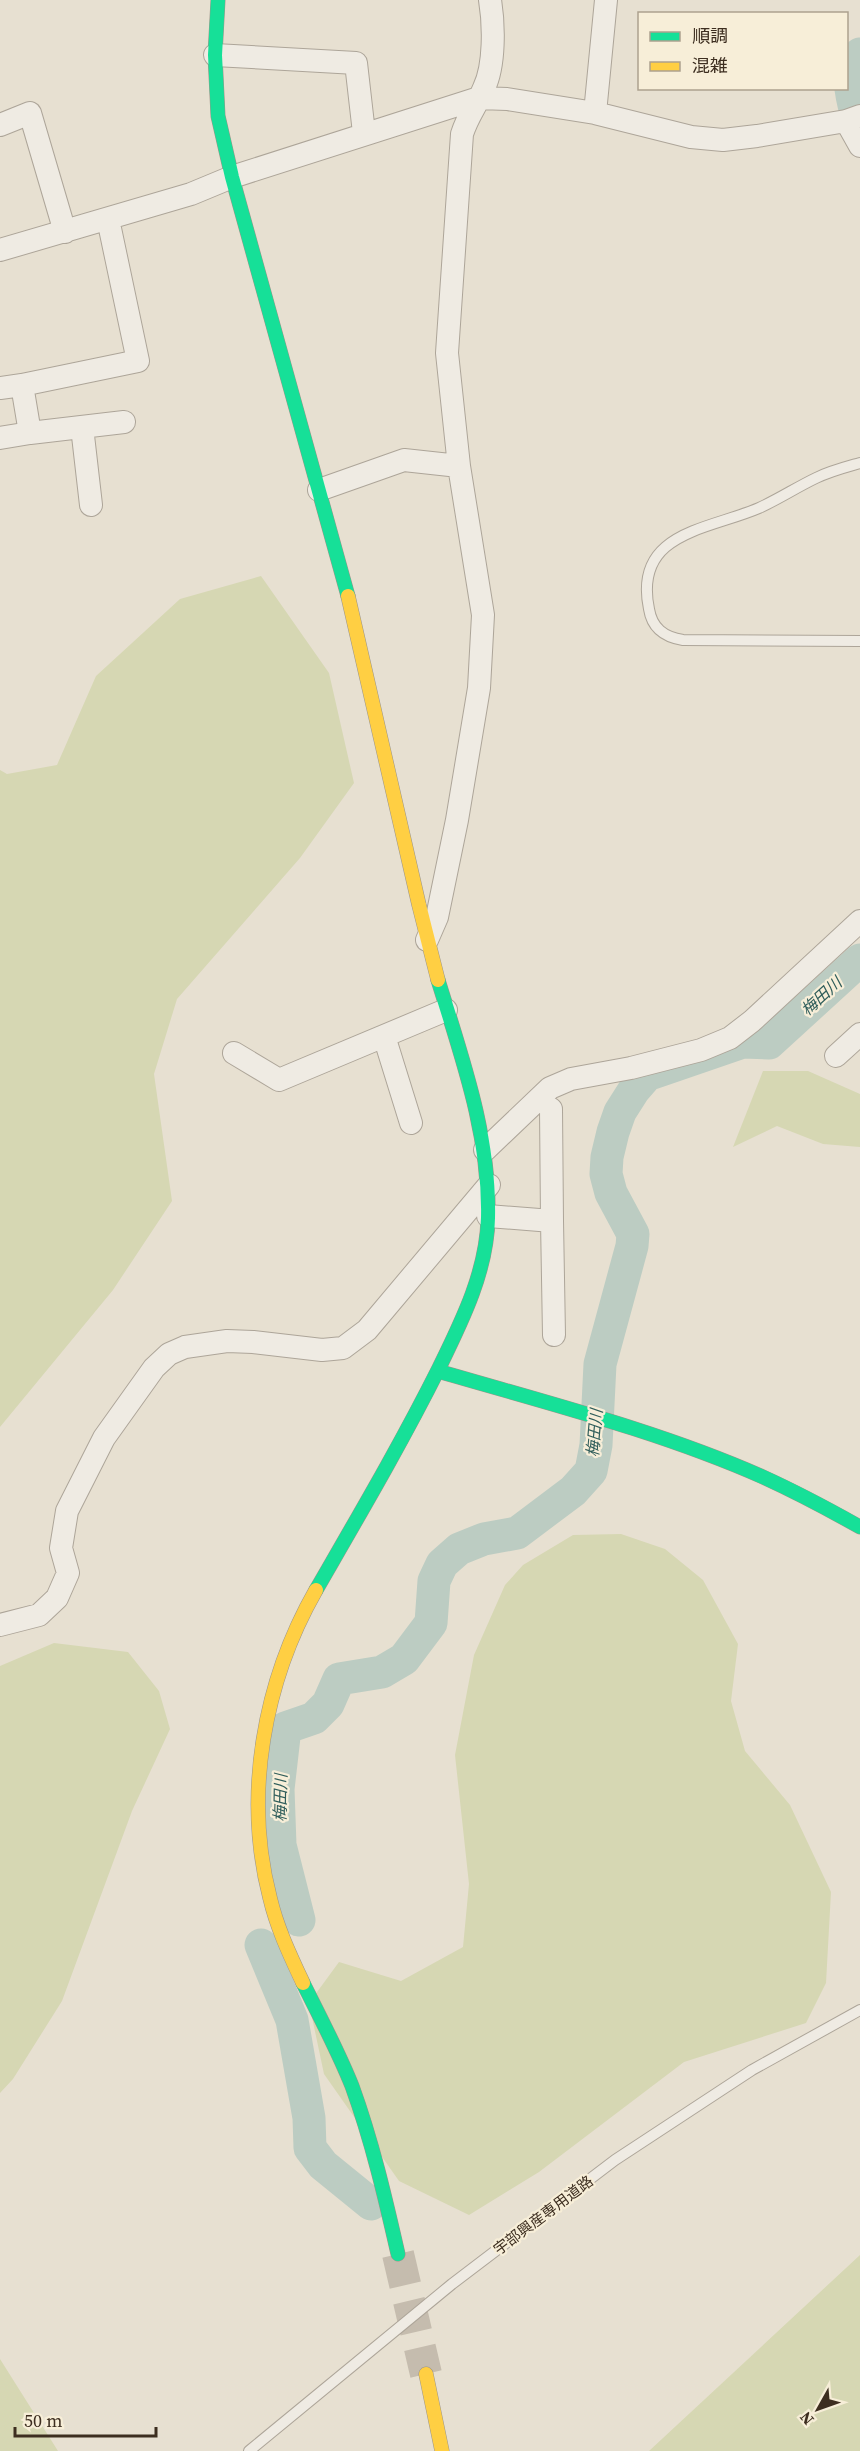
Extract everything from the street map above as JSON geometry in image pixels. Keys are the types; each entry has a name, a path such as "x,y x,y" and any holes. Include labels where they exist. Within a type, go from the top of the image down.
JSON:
{"street":[{"path":"218,0 215,56 218,116 232,177 360,640 427,940 478,1113 489,1185 489,1216 482,1262 458,1329 414,1419 295,1629 266,1720 261,1755 258,1823 263,1860 283,1938 349,2079 379,2171 398,2254"},
{"path":"427,940 437,917 447,871 479,688 483,615 459,466 447,352 462,134 469,113 486,86 493,19 490,0"},
{"path":"595,113 606,0"},
{"path":"215,56 356,63 364,133"},
{"path":"0,250 191,194 232,177 364,133 479,98 507,99 595,113 691,137 723,140 853,119 860,146"},
{"path":"0,125 30,113 65,232"},
{"path":"30,433 11,386 138,361 108,219"},
{"path":"0,438 123,422"},
{"path":"81,427 91,505"},
{"path":"319,490 404,460 459,466"},
{"path":"485,1150 550,1088 571,1079 631,1068 701,1050 730,1038 752,1022 860,921"},
{"path":"234,1053 279,1080 446,1010"},
{"path":"836,1056 860,1034"},
{"path":"384,1036 411,1123"},
{"path":"551,1109 554,1335"},
{"path":"0,1625 39,1615 57,1598 68,1574 61,1548 68,1511 104,1438 154,1368 169,1354 185,1347 204,1343 253,1342 322,1350 343,1348 367,1330 489,1185"},
{"path":"489,1216 552,1221"},
{"path":"438,1371 699,1453 810,1498 860,1527"},
{"path":"426,2374 442,2451"}],"lane":[{"path":"860,463 819,476 759,508 685,533 658,554 647,576 646,596 650,616 656,628 669,637 683,640 860,641"},
{"name":"宇部興産専用道路","path":"249,2451 452,2284 615,2160 752,2070 860,2010"}],"green space":[{"path":"261,576 329,673 354,783 300,858 177,999 154,1074 172,1201 113,1290 0,1427 0,770 7,774 57,765 96,676 180,599"},
{"path":"763,1071 808,1071 860,1094 860,1147 823,1144 777,1126 733,1147"},
{"path":"621,1534 665,1549 703,1580 738,1644 731,1701 745,1751 790,1805 831,1892 826,1983 806,2023 684,2062 539,2172 469,2215 399,2181 324,2074 309,2003 339,1962 401,1981 463,1947 469,1884 455,1755 474,1655 505,1585 523,1565 573,1535"},
{"path":"54,1643 128,1652 159,1691 170,1729 132,1811 62,2001 13,2079 0,2093 0,1666"},
{"path":"860,2255 860,2451 649,2451"},
{"path":"0,2359 58,2451 0,2451"}],"waterway":[{"name":"梅田川","path":"860,54 855,62 851,80 851,90 860,128"},
{"name":"梅田川","path":"299,1920 280,1845 278,1789 285,1728 314,1718 328,1704 339,1679 382,1672 404,1659 431,1623 434,1581 442,1564 459,1549 484,1539 517,1533 573,1491 591,1471 596,1445 600,1364 632,1246 633,1234 611,1193 606,1174 607,1157 620,1112 647,1075 743,1042 769,1043 860,960"},
{"name":"梅田川","path":"261,1945 292,2020 309,2118 310,2148 323,2165 371,2204"}],"tunnel":[{"path":"398,2254 426,2374"}],"traffic: fast":[{"path":"218,0 215,55 218,116 232,177 348,596"},
{"path":"316,1590 439,1368 472,1295 487,1238 487,1187 479,1127 473,1097 438,980"},
{"path":"438,1371 602,1419 684,1446 763,1477 860,1527"},
{"path":"303,1983 352,2086 372,2148 398,2254"}],"traffic: slow":[{"path":"348,596 438,980"},
{"path":"303,1983 280,1931 270,1898 262,1859 258,1819 259,1779 263,1739 271,1700 298,1625 316,1590"},
{"path":"426,2374 442,2451"}]}
